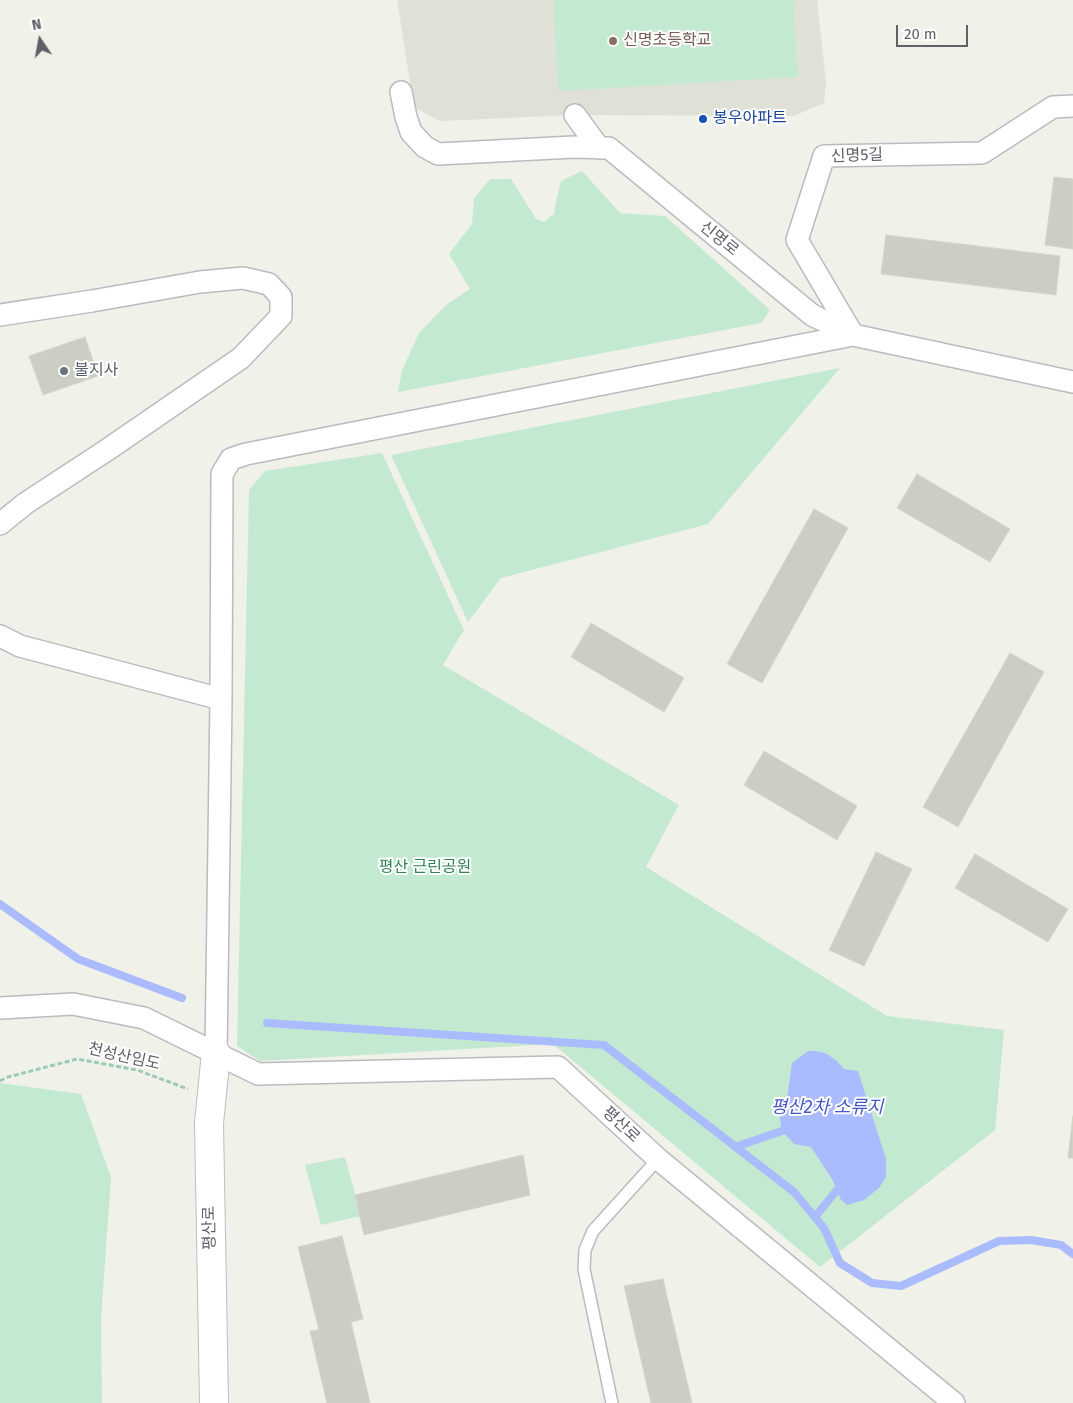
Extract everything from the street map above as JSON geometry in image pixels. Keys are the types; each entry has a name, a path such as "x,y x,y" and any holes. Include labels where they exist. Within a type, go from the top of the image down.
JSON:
{"street":[{"name":"신명로","path":"401,92 411,132 425,147 438,154 574,147 609,148 812,315 853,334 1073,382"},
{"name":"신명5길","path":"853,334 797,240 824,156 982,153 1053,107 1073,106"},
{"path":"575,115 599,148"},
{"path":"0,315 200,282 243,278 269,284 281,298 281,316 241,358 26,503 0,524"},
{"path":"216,1053 222,474 231,459 246,454 853,334"},
{"path":"0,636 20,646 221,699"},
{"name":"평산로","path":"0,1008 73,1004 144,1018 258,1074 558,1067 658,1159 954,1403"},
{"name":"평산로","path":"214,1403 209,1123 216,1053"}],"lane":[{"path":"612,1403 584,1269 585,1250 593,1231 658,1159"}],"path":[{"name":"천성산임도","path":"0,1081 8,1077 78,1059 137,1070 180,1085 212,1099"}],"shaded area":[{"name":"신명초등학교","path":"397,0 817,0 826,82 824,103 794,116 575,115 440,121 414,107"}],"green space":[{"path":"554,0 793,0 798,77 558,91"},
{"path":"582,171 620,213 665,216 770,310 761,323 398,392 402,370 419,333 446,305 470,289 449,254 472,224 474,198 490,179 511,179 536,219 544,222 554,214 561,181"},
{"path":"840,368 708,524 501,578 468,622 391,455"},
{"name":"평산 근린공원","path":"382,453 464,630 443,665 679,805 646,867 887,1016 1004,1030 995,1130 820,1267 553,1044 260,1061 237,1046 249,490 265,471"},
{"path":"0,1083 81,1094 111,1177 101,1319 102,1403 0,1403"},
{"path":"345,1157 361,1216 321,1225 305,1165"}],"water":[{"name":"평산2차 소류지","path":"808,1051 825,1053 836,1060 844,1069 858,1071 886,1159 886,1177 879,1188 864,1200 847,1205 841,1200 832,1179 811,1147 794,1144 782,1131 779,1115 786,1106 792,1063"}],"building":[{"path":"1054,177 1073,179 1073,249 1045,245"},
{"path":"886,235 1060,256 1056,295 881,274"},
{"path":"85,337 98,376 43,395 29,356"},
{"path":"917,474 1010,529 990,562 897,508"},
{"path":"814,509 848,528 762,683 727,664"},
{"path":"591,623 684,678 664,712 571,657"},
{"path":"1010,653 1044,672 958,827 923,807"},
{"path":"764,751 857,806 837,840 744,785"},
{"path":"876,852 912,869 864,966 829,950"},
{"path":"975,854 1068,909 1048,942 955,888"},
{"path":"1073,1116 1073,1158 1068,1158"},
{"path":"523,1155 530,1195 364,1235 355,1195"},
{"path":"342,1236 363,1319 351,1322 370,1403 327,1403 310,1331 319,1330 298,1247"},
{"path":"663,1279 692,1403 651,1403 624,1286"}],"waterway":[{"path":"0,904 78,959 182,998"},
{"path":"267,1023 604,1045 794,1192 824,1228 840,1263 872,1283 901,1286 999,1241 1031,1240 1061,1245 1073,1254"},
{"path":"735,1147 782,1131"},
{"path":"815,1217 837,1190"}],"place":[{"name":"신명초등학교","path":"613,41"},
{"name":"봉우아파트","path":"703,119"},
{"name":"불지사","path":"64,371"}]}
